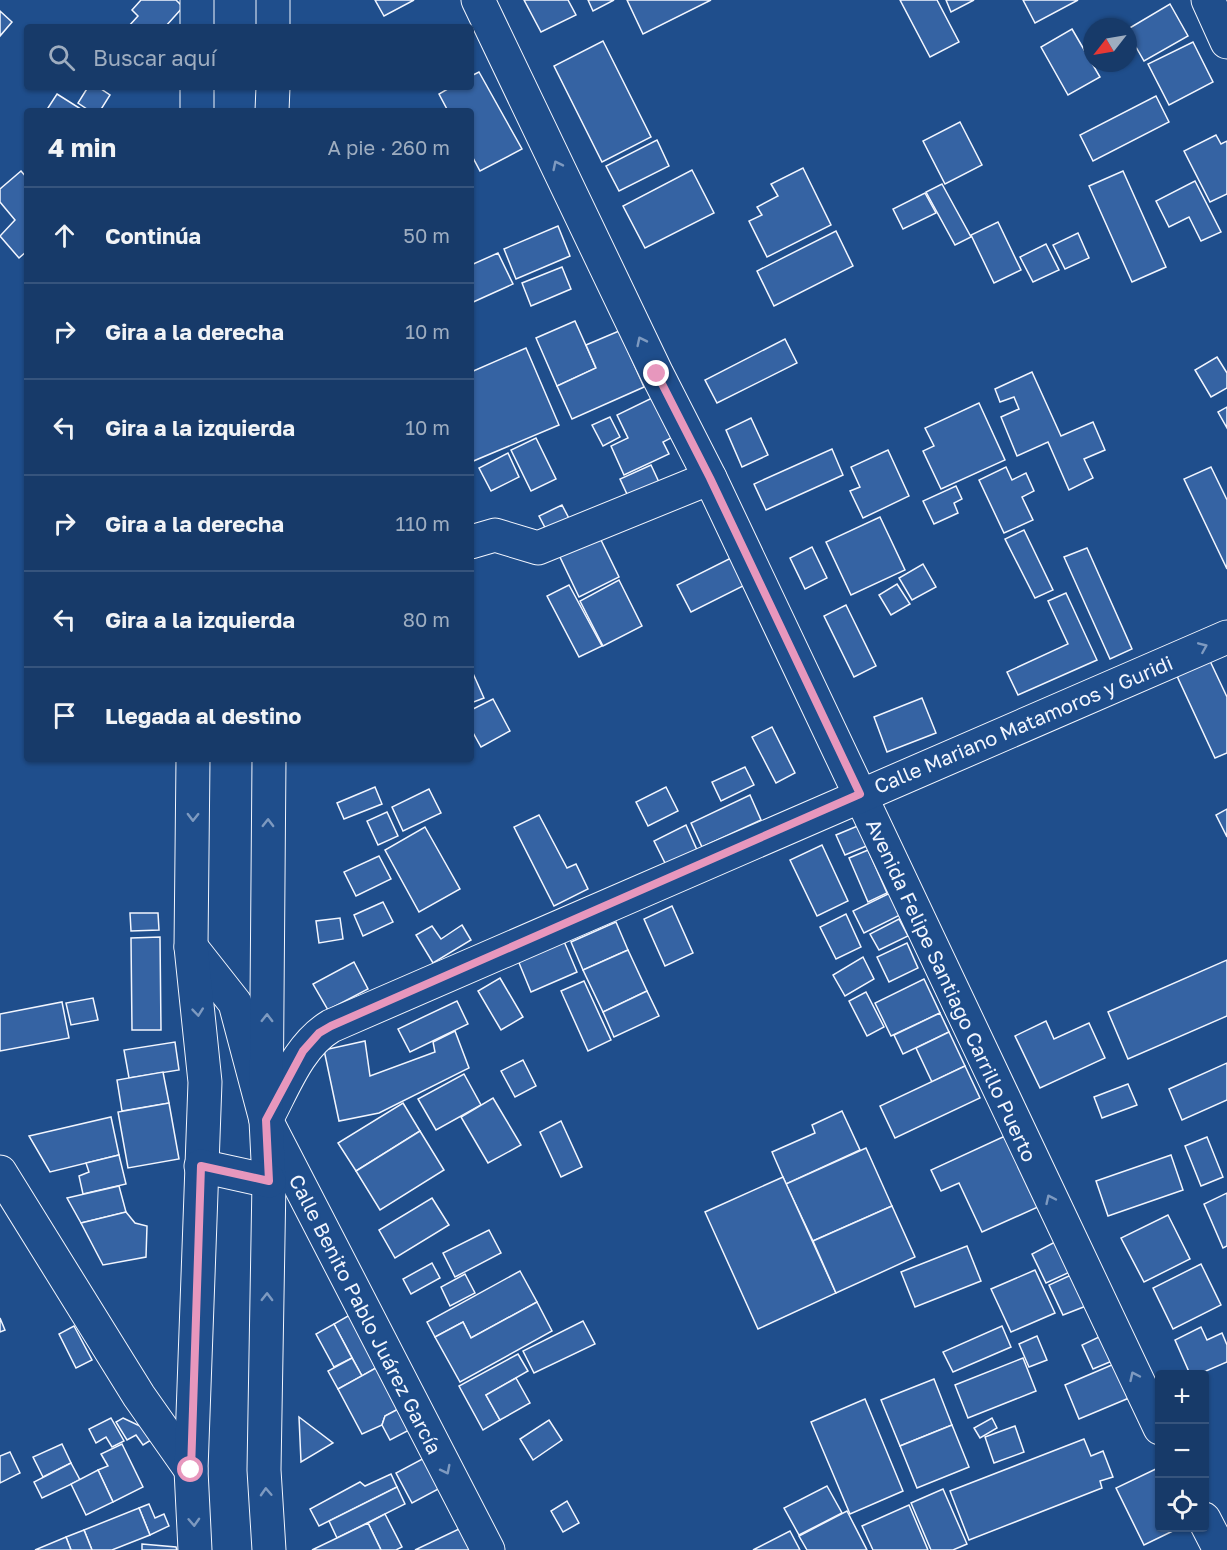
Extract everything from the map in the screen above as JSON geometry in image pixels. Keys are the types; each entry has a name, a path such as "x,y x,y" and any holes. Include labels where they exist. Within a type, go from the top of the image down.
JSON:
{"street":[{"path":"197,0 197,24"},
{"path":"273,0 273,24"},
{"name":"Avenida Felipe Santiago Carrillo Puerto","path":"478,0 657,374 710,478 1158,1424"},
{"path":"1208,0 1227,42"},
{"path":"197,90 197,108"},
{"path":"272,108 273,90"},
{"path":"474,541 495,535 538,548 710,478"},
{"name":"Calle Mariano Matamoros y Guridi","path":"266,1120 303,1051 319,1033 331,1026 860,794 1227,637"},
{"path":"194,762 192,947 205,1082 191,1470 195,1550"},
{"path":"269,762 266,1120 269,1181 264,1470 269,1550"},
{"name":"Calle Benito Pablo Juárez García","path":"192,947 235,1003 266,1120 488,1550"},
{"path":"201,1166 269,1181"},
{"path":"0,1172 139,1396 191,1470"},
{"path":"1209,1529 1220,1550"}],"building":[{"path":"141,0 176,0 183,7 168,24 131,24 138,16 132,10"},
{"path":"375,0 414,0 384,16"},
{"path":"524,0 568,0 576,15 541,32"},
{"path":"588,0 614,0 593,11"},
{"path":"627,0 711,0 643,34"},
{"path":"900,0 937,0 959,42 930,57"},
{"path":"946,0 974,0 951,12"},
{"path":"1023,0 1078,0 1035,23"},
{"path":"1170,4 1188,36 1144,61 1137,49 1137,24"},
{"path":"0,11 12,22 0,36"},
{"path":"1072,29 1083,48 1083,72 1097,72 1100,77 1068,95 1041,47"},
{"path":"603,41 651,137 602,162 554,66"},
{"path":"1193,42 1213,82 1169,105 1148,64"},
{"path":"479,72 522,149 480,171 474,160 474,108 446,108 439,94 446,90 474,90 474,74"},
{"path":"86,90 102,90 110,95 102,108 86,108 78,103"},
{"path":"57,94 79,108 48,108"},
{"path":"1156,96 1169,122 1093,161 1080,135"},
{"path":"960,122 982,165 945,184 923,141"},
{"path":"1216,135 1221,144 1227,141 1227,194 1210,202 1184,151"},
{"path":"657,140 669,166 619,191 606,166"},
{"path":"803,168 831,225 767,257 749,221 762,215 757,207 778,196 771,184"},
{"path":"692,170 714,213 645,248 623,206"},
{"path":"21,171 24,174 24,254 19,258 0,236 15,220 0,202 0,189"},
{"path":"1123,171 1166,267 1132,282 1089,186"},
{"path":"1195,181 1221,232 1201,241 1189,217 1169,227 1156,201"},
{"path":"942,184 971,237 955,245 926,192"},
{"path":"925,193 936,213 903,229 893,209"},
{"path":"998,222 1021,270 994,283 971,235"},
{"path":"558,226 570,256 516,279 504,249"},
{"path":"836,231 853,266 774,306 757,271"},
{"path":"1078,233 1089,258 1065,269 1053,245"},
{"path":"1046,244 1059,270 1033,282 1020,257"},
{"path":"498,253 513,284 474,302 474,264"},
{"path":"562,267 571,289 531,306 522,283"},
{"path":"575,321 596,368 557,386 536,338"},
{"path":"619,331 644,387 572,419 557,386 596,368 586,345"},
{"path":"785,339 797,363 717,403 705,380"},
{"path":"526,348 559,425 474,461 474,371"},
{"path":"1217,357 1227,373 1227,388 1211,397 1195,370"},
{"path":"1032,372 1061,436 1093,422 1105,450 1084,459 1093,478 1069,490 1048,442 1017,456 1001,417 1019,409 1014,397 1000,402 995,389"},
{"path":"652,398 671,438 663,442 669,454 624,475 611,446 628,438 617,415"},
{"path":"979,403 1005,460 941,489 923,451 934,446 925,428"},
{"path":"1227,407 1227,428 1218,412"},
{"path":"610,417 620,437 603,446 592,425"},
{"path":"751,418 768,455 742,467 726,430"},
{"path":"536,438 556,479 531,491 511,450"},
{"path":"832,449 843,475 766,510 754,484"},
{"path":"888,450 909,496 863,518 850,491 860,487 851,467"},
{"path":"508,453 519,477 491,491 479,468"},
{"path":"651,465 664,493 633,507 620,479"},
{"path":"1006,467 1012,480 1026,473 1034,491 1022,497 1033,520 1004,533 979,480"},
{"path":"1211,467 1227,500 1227,569 1184,479"},
{"path":"956,486 962,499 954,503 958,513 934,524 923,501"},
{"path":"562,505 574,528 551,539 539,516"},
{"path":"880,517 905,570 851,595 826,542"},
{"path":"1024,530 1053,590 1035,598 1005,539"},
{"path":"599,536 619,577 579,597 559,555"},
{"path":"812,547 827,578 805,589 790,558"},
{"path":"1087,548 1132,649 1110,659 1064,557"},
{"path":"731,558 745,585 691,612 677,585"},
{"path":"923,564 936,587 912,600 899,578"},
{"path":"619,580 642,626 603,646 580,601"},
{"path":"897,584 910,604 891,615 879,595"},
{"path":"569,585 602,646 579,657 547,596"},
{"path":"1066,593 1097,660 1018,695 1007,672 1068,644 1048,601"},
{"path":"846,605 876,666 854,677 824,616"},
{"path":"1210,661 1227,697 1227,753 1215,758 1177,676"},
{"path":"474,676 484,698 474,702"},
{"path":"922,698 936,733 887,752 874,717"},
{"path":"493,699 510,731 481,747 474,734 474,708"},
{"path":"772,727 795,773 776,783 752,737"},
{"path":"745,767 754,785 721,801 712,782"},
{"path":"375,787 382,804 344,819 337,803"},
{"path":"666,787 678,811 648,826 636,802"},
{"path":"429,789 441,813 403,831 392,807"},
{"path":"750,795 761,820 702,847 691,823"},
{"path":"1227,809 1227,837 1216,815"},
{"path":"387,812 398,836 378,845 367,821"},
{"path":"539,815 567,868 576,864 588,889 554,906 514,827"},
{"path":"686,825 697,850 666,865 654,841"},
{"path":"860,825 869,845 845,855 836,835"},
{"path":"425,827 460,889 419,912 385,850"},
{"path":"822,845 848,901 817,916 790,860"},
{"path":"868,850 887,893 868,902 849,858"},
{"path":"379,856 391,879 356,896 344,872"},
{"path":"890,893 900,915 864,933 853,911"},
{"path":"383,902 393,922 363,936 354,915"},
{"path":"672,906 693,953 665,966 644,919"},
{"path":"130,913 158,913 159,930 131,931"},
{"path":"846,914 861,947 836,959 820,927"},
{"path":"340,918 343,939 319,943 316,921"},
{"path":"899,919 908,936 879,950 870,934"},
{"path":"616,922 628,950 583,970 571,942"},
{"path":"462,925 471,940 433,963 416,935 432,926 441,939"},
{"path":"160,937 161,1030 132,1030 131,938"},
{"path":"563,939 577,972 531,992 517,958"},
{"path":"907,943 918,968 889,982 877,957"},
{"path":"628,950 647,991 603,1012 583,970"},
{"path":"863,957 874,979 845,996 833,975"},
{"path":"1227,960 1227,1016 1128,1059 1108,1012"},
{"path":"354,962 368,989 328,1010 313,984"},
{"path":"500,978 523,1017 501,1030 478,991"},
{"path":"924,979 940,1013 891,1036 875,1003"},
{"path":"584,981 611,1040 588,1051 561,991"},
{"path":"647,991 659,1016 614,1037 603,1012"},
{"path":"866,992 884,1027 867,1036 849,1001"},
{"path":"93,998 98,1020 71,1025 66,1003"},
{"path":"457,1001 468,1024 410,1052 398,1029"},
{"path":"62,1002 69,1038 0,1051 0,1014"},
{"path":"940,1013 949,1032 903,1054 894,1035"},
{"path":"1046,1021 1054,1039 1089,1023 1105,1058 1040,1088 1015,1036"},
{"path":"455,1031 469,1068 379,1113 339,1121 324,1050 365,1041 370,1076 435,1052 433,1042"},
{"path":"949,1032 965,1066 932,1082 916,1048"},
{"path":"175,1042 179,1070 129,1078 124,1050"},
{"path":"523,1060 536,1086 515,1097 501,1071"},
{"path":"1227,1063 1227,1100 1182,1120 1169,1089"},
{"path":"965,1066 980,1098 895,1138 880,1106"},
{"path":"163,1072 169,1103 122,1111 117,1080"},
{"path":"464,1074 481,1105 436,1130 418,1099"},
{"path":"1128,1084 1137,1105 1102,1118 1094,1097"},
{"path":"493,1098 521,1145 488,1163 461,1117"},
{"path":"169,1103 179,1159 128,1168 118,1112"},
{"path":"403,1103 420,1131 356,1171 338,1143"},
{"path":"842,1111 860,1150 786,1184 772,1152 815,1133 812,1125"},
{"path":"111,1117 119,1155 50,1172 29,1136"},
{"path":"561,1121 582,1167 561,1177 540,1132"},
{"path":"420,1131 444,1170 380,1210 356,1171"},
{"path":"1005,1136 1038,1207 982,1232 959,1183 941,1191 931,1170"},
{"path":"1207,1137 1223,1177 1201,1186 1185,1146"},
{"path":"866,1148 892,1206 813,1241 786,1184"},
{"path":"119,1155 126,1184 83,1194 79,1176 89,1172 86,1163"},
{"path":"1171,1155 1183,1190 1108,1216 1096,1181"},
{"path":"783,1177 836,1293 758,1329 705,1212"},
{"path":"119,1186 126,1212 81,1223 67,1198"},
{"path":"1227,1193 1227,1246 1223,1248 1204,1204"},
{"path":"432,1198 449,1225 395,1258 379,1230"},
{"path":"892,1206 915,1257 836,1293 813,1241"},
{"path":"126,1212 135,1223 147,1226 146,1257 103,1265 81,1223"},
{"path":"1168,1215 1190,1259 1144,1282 1121,1238"},
{"path":"489,1230 501,1253 455,1277 443,1253"},
{"path":"1055,1242 1070,1272 1046,1283 1032,1254"},
{"path":"967,1246 981,1281 915,1307 901,1272"},
{"path":"432,1263 440,1278 411,1294 403,1279"},
{"path":"1201,1264 1221,1305 1173,1329 1153,1288"},
{"path":"1035,1270 1055,1313 1011,1332 991,1289"},
{"path":"520,1271 537,1302 471,1338 463,1322 435,1337 427,1322"},
{"path":"465,1274 475,1293 450,1306 441,1287"},
{"path":"1071,1275 1086,1306 1063,1315 1049,1285"},
{"path":"537,1302 552,1331 460,1382 435,1337 463,1322 471,1338"},
{"path":"355,1312 383,1364 362,1376 334,1324"},
{"path":"0,1318 5,1330 0,1332"},
{"path":"583,1321 595,1344 534,1373 523,1351"},
{"path":"334,1324 352,1358 334,1367 316,1334"},
{"path":"74,1326 92,1360 76,1368 59,1334"},
{"path":"1002,1326 1011,1347 953,1372 943,1352"},
{"path":"1201,1327 1207,1340 1222,1333 1227,1345 1227,1362 1208,1370 1188,1370 1175,1340"},
{"path":"1037,1336 1047,1360 1029,1367 1019,1344"},
{"path":"1101,1336 1112,1361 1093,1369 1082,1345"},
{"path":"518,1354 528,1371 486,1395 500,1420 483,1430 459,1386"},
{"path":"352,1358 362,1376 338,1389 328,1371"},
{"path":"1023,1358 1036,1391 968,1418 955,1385"},
{"path":"383,1364 404,1406 385,1416 382,1425 362,1434 338,1389"},
{"path":"1114,1364 1129,1398 1079,1419 1065,1385"},
{"path":"516,1378 530,1403 500,1420 486,1395"},
{"path":"934,1379 952,1425 900,1446 881,1400"},
{"path":"865,1399 903,1491 850,1514 811,1422"},
{"path":"404,1406 415,1427 390,1440 382,1425 385,1416"},
{"path":"299,1417 333,1443 301,1462"},
{"path":"111,1418 124,1441 112,1447 106,1437 96,1443 89,1429"},
{"path":"123,1418 159,1435 143,1445 136,1435 127,1440 116,1422"},
{"path":"992,1418 997,1428 980,1438 974,1428"},
{"path":"549,1420 562,1440 533,1460 520,1439"},
{"path":"952,1425 969,1467 917,1488 900,1446"},
{"path":"1015,1426 1024,1452 994,1463 985,1437"},
{"path":"1084,1439 1091,1456 1103,1451 1113,1477 1100,1481 1102,1488 969,1540 950,1491"},
{"path":"62,1444 71,1463 43,1477 33,1457"},
{"path":"122,1444 143,1487 113,1502 98,1470 108,1466 101,1454"},
{"path":"10,1452 20,1473 0,1483 0,1456"},
{"path":"428,1456 444,1486 412,1503 396,1473"},
{"path":"71,1463 80,1480 42,1498 34,1482"},
{"path":"1155,1469 1155,1532 1171,1532 1144,1545 1116,1488"},
{"path":"98,1470 113,1502 86,1515 71,1484"},
{"path":"391,1474 397,1487 319,1526 310,1509 360,1482 365,1486"},
{"path":"827,1486 842,1513 799,1535 784,1508"},
{"path":"397,1487 405,1504 337,1538 329,1521"},
{"path":"943,1489 967,1544 953,1550 931,1550 911,1503"},
{"path":"567,1501 579,1523 563,1532 551,1511"},
{"path":"149,1504 155,1518 164,1514 169,1526 150,1535 139,1508"},
{"path":"909,1505 928,1550 873,1550 862,1526"},
{"path":"139,1508 150,1535 112,1550 92,1550 84,1530"},
{"path":"847,1511 867,1550 807,1550 799,1536"},
{"path":"385,1514 402,1547 396,1550 381,1550 368,1523"},
{"path":"368,1523 381,1550 312,1550 337,1538"},
{"path":"461,1528 470,1550 415,1550"},
{"path":"84,1530 92,1550 71,1550 66,1537"},
{"path":"790,1531 800,1550 753,1550"},
{"path":"66,1537 71,1550 35,1550"},
{"path":"142,1544 176,1547 177,1550 142,1550"}],"route":[{"path":"191,1470 201,1166 269,1181 266,1120 303,1051 312,1040 331,1026 860,794 710,478 657,374"}]}
